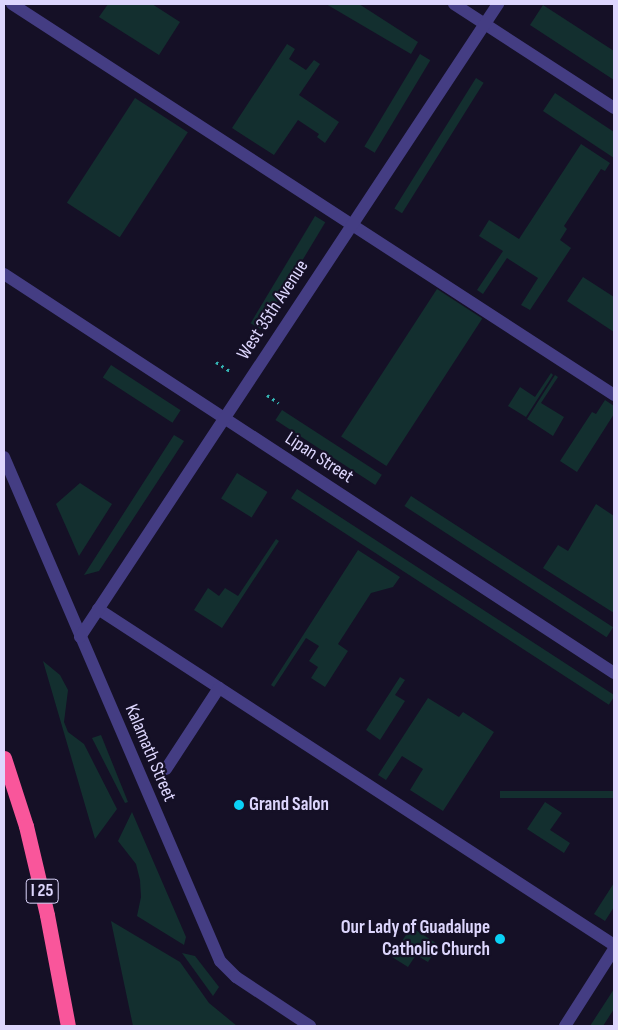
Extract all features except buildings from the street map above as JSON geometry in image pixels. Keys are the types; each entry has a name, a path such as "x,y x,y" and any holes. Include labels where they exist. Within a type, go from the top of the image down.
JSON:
{"highway":[{"name":"I 25","path":"4,758 26,826 48,915 68,1026"}],"street":[{"path":"12,4 614,395"},
{"path":"454,4 614,108"},
{"name":"West 35th Avenue","path":"80,636 498,4"},
{"name":"Lipan Street","path":"4,274 614,673"},
{"name":"Kalamath Street","path":"4,458 220,960 236,977 310,1026"},
{"path":"98,609 614,945"},
{"path":"166,769 219,688"},
{"path":"565,1026 614,949"}],"green space":[{"path":"108,4 152,4 180,22 159,55 99,17"},
{"path":"326,4 359,4 418,42 411,54"},
{"path":"543,5 614,51 614,80 530,25"},
{"path":"287,44 295,49 289,59 306,70 314,60 320,64 299,95 339,122 325,143 317,137 319,134 298,120 274,155 232,128"},
{"path":"420,54 430,60 375,153 364,147"},
{"path":"476,78 484,83 402,213 394,209"},
{"path":"555,93 614,132 614,158 543,111"},
{"path":"135,98 188,132 120,237 67,203"},
{"path":"581,144 610,163 605,171 601,169 564,226 567,229 560,240 571,248 530,310 521,305 538,278 507,258 483,294 477,290 503,251 479,236 489,220 519,239"},
{"path":"315,216 325,222 261,329 251,323"},
{"path":"583,277 614,297 614,332 567,301"},
{"path":"437,289 482,318 386,466 341,437"},
{"path":"111,365 181,410 172,423 103,378"},
{"path":"551,373 553,375 526,417 508,406 520,387 535,397"},
{"path":"555,375 558,377 541,403 564,417 553,436 527,419"},
{"path":"605,400 614,406 614,414 577,472 560,461 592,412 596,414"},
{"path":"282,410 382,475 375,485 275,420"},
{"path":"174,435 184,441 99,571 84,575"},
{"path":"237,473 268,492 252,518 221,498"},
{"path":"80,483 112,504 79,556 56,504"},
{"path":"297,489 614,695 609,705 291,498"},
{"path":"411,496 613,627 607,637 404,506"},
{"path":"596,504 614,516 614,613 543,568 558,545 568,551"},
{"path":"276,539 279,541 222,628 194,610 208,588 219,596 225,588 238,596"},
{"path":"358,550 400,577 393,587 371,593 338,644 348,651 325,687 311,678 318,667 309,661 319,646 306,638 274,687 271,685"},
{"path":"43,661 60,675 68,690 64,722 68,732 84,744 117,809 95,839"},
{"path":"400,677 405,680 395,695 405,701 380,740 366,730"},
{"path":"428,698 459,717 463,712 494,732 443,811 410,790 423,769 402,756 386,780 378,775"},
{"path":"101,735 128,802 125,803 92,738"},
{"path":"500,791 614,791 614,798 500,798"},
{"path":"545,802 562,813 550,830 570,843 564,853 527,829"},
{"path":"132,812 186,937 184,945 137,916 141,897 140,880 136,864 118,841"},
{"path":"614,883 614,907 605,921 594,914"},
{"path":"111,921 180,962 209,1003 237,1026 133,1026"},
{"path":"411,927 439,945 428,962 416,955 408,967 392,957"},
{"path":"182,953 195,956 219,987 213,996"},
{"path":"614,989 614,1009 603,1026 590,1026"}],"place":[{"name":"Grand Salon","path":"239,805"},
{"name":"Our Lady of Guadalupe Catholic Church","path":"500,939"}]}
